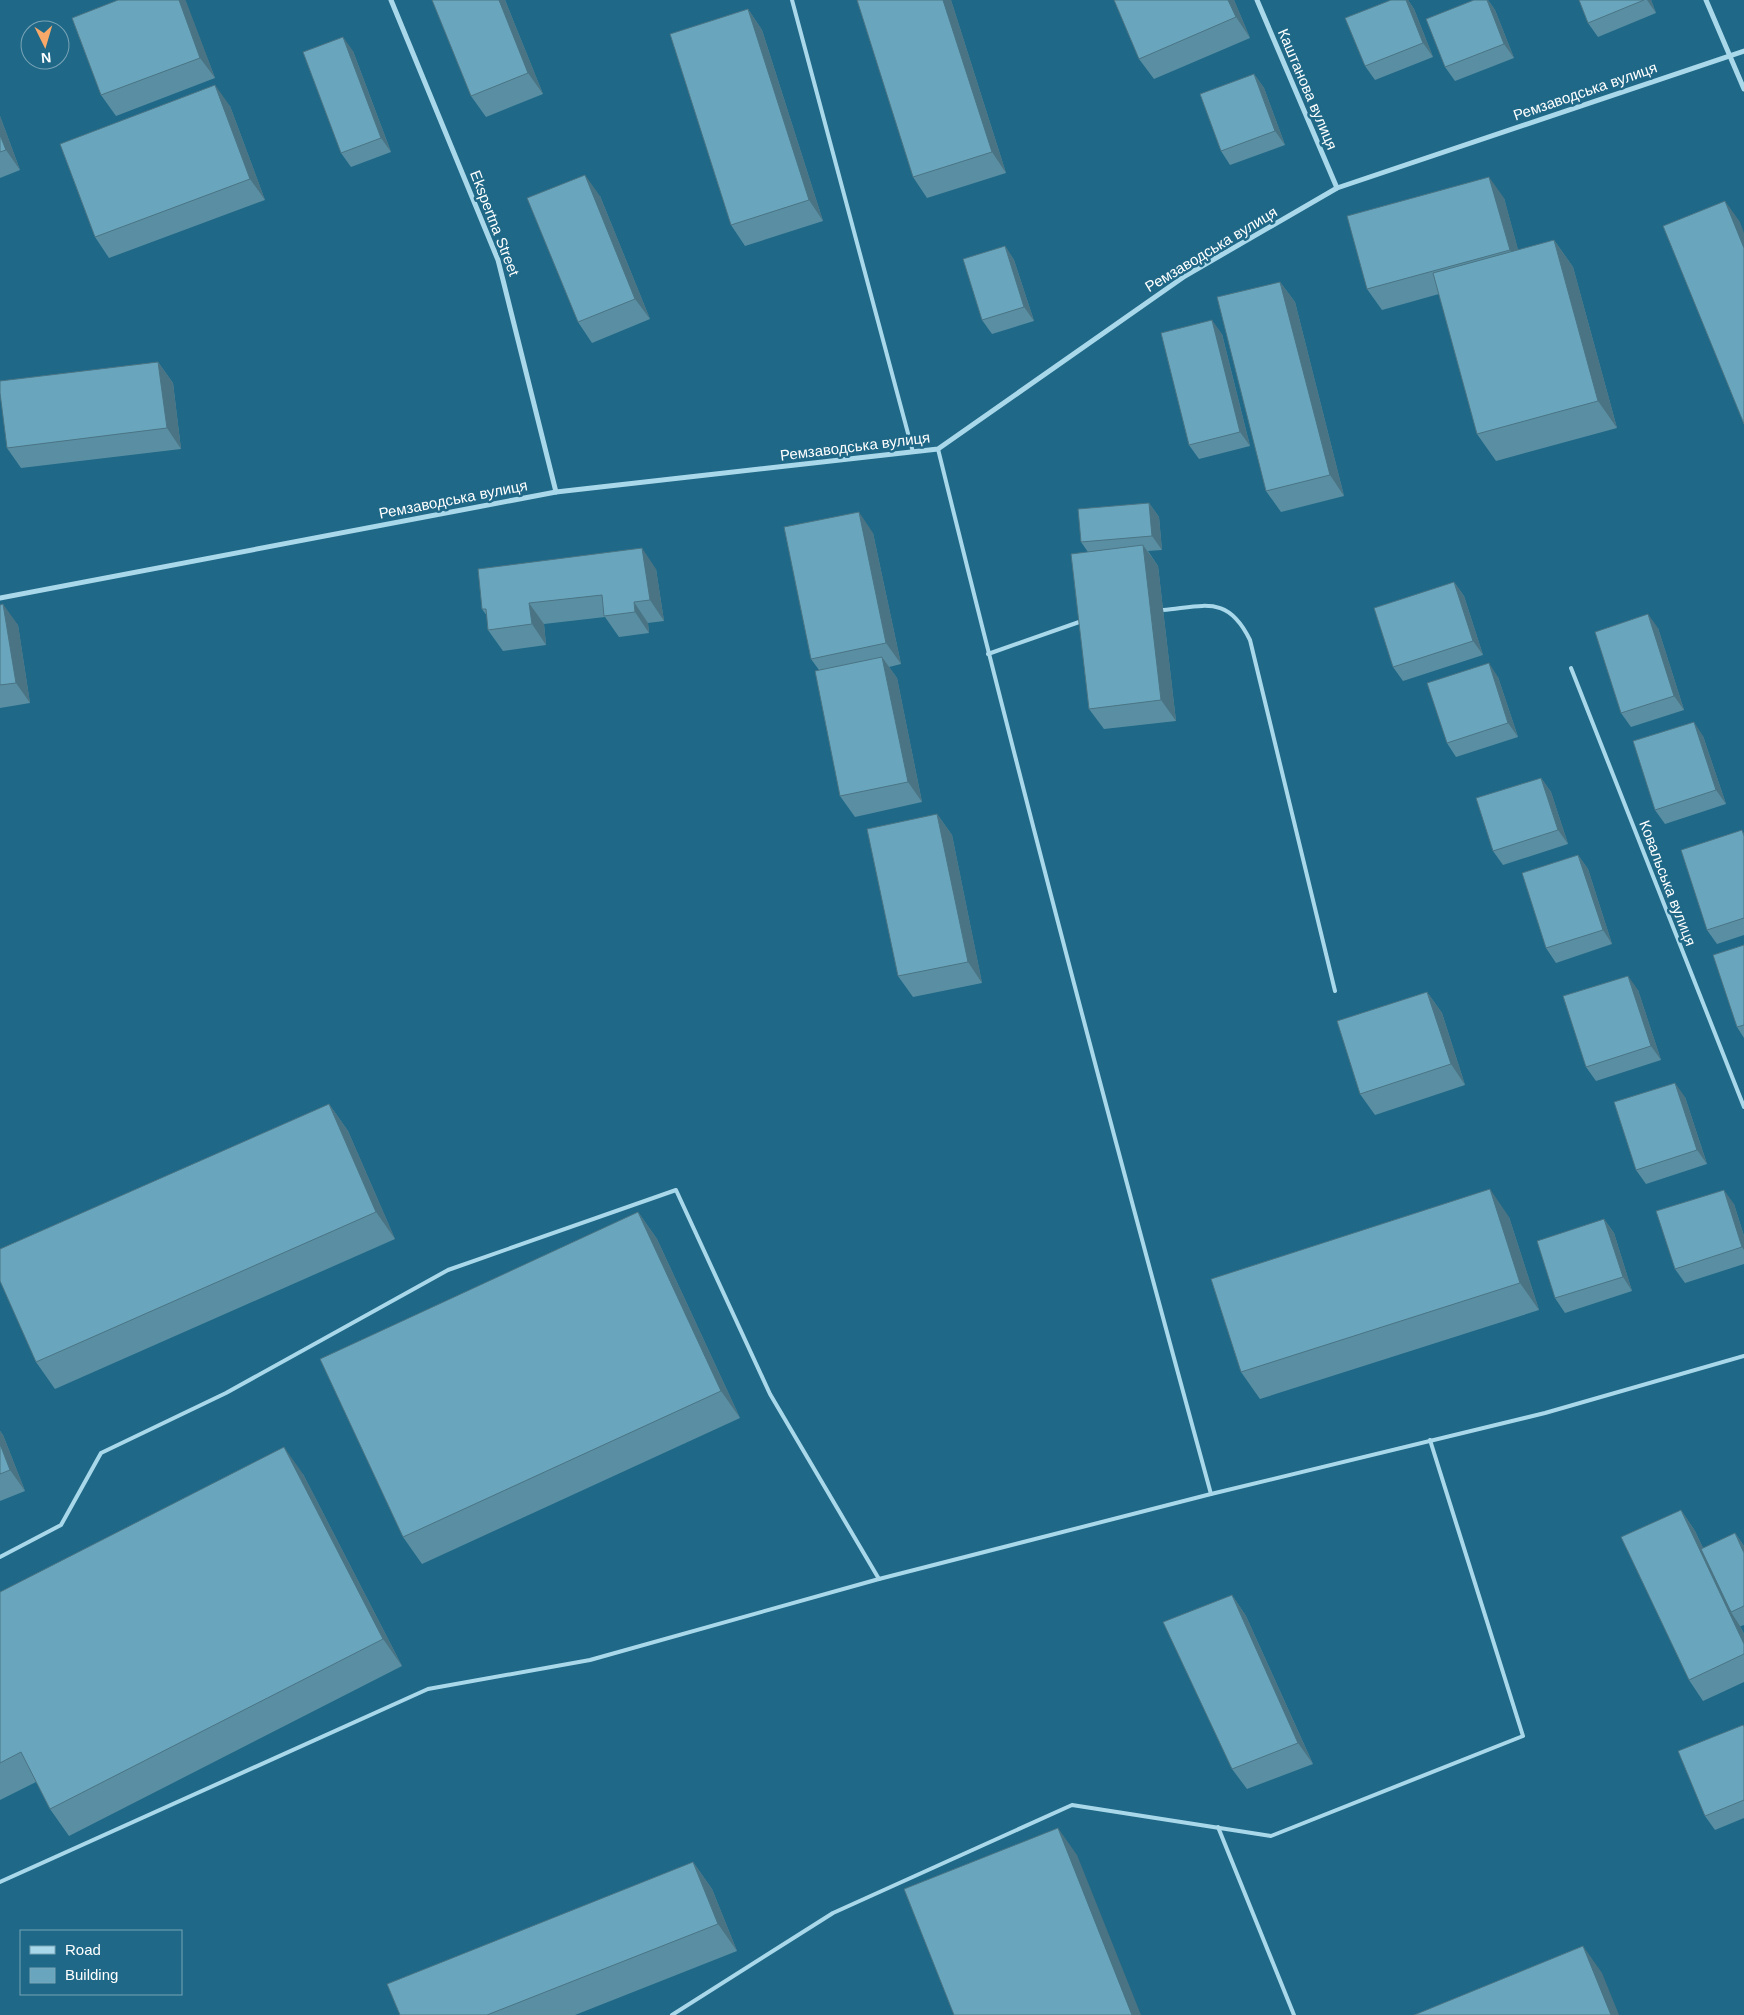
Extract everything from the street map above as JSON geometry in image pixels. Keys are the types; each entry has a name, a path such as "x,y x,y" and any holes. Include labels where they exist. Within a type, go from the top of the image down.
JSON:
{"street":[{"name":"Ekspertna Street","path":"391,0 498,260 556,492"},
{"name":"Каштанова вулиця","path":"1257,0 1337,188"},
{"path":"1706,0 1744,90"},
{"name":"Ремзаводська вулиця","path":"0,598 556,492 938,449 1185,276 1337,188 1744,51"}],"lane":[{"path":"792,0 913,452"},
{"path":"938,449 988,654 1100,1088 1212,1494"},
{"path":"1163,610 1210,606 1228,611 1240,620 1250,640 1335,991"},
{"path":"988,654 1091,618"},
{"name":"Ковальська вулиця","path":"1571,668 1744,1107"},
{"path":"0,1557 61,1525 101,1453 226,1393 448,1270 676,1190 770,1394 879,1579"},
{"path":"0,1882 428,1689 590,1660 879,1579 1212,1494 1546,1413 1744,1356"},
{"path":"672,2015 833,1913 1072,1805 1271,1836 1523,1736 1430,1440"},
{"path":"1218,1827 1294,2015"}],"building":[{"path":"118,0 179,0 200,58 101,95 72,18"},
{"path":"432,0 499,0 528,73 471,96"},
{"path":"857,0 943,0 992,152 913,177"},
{"path":"1114,0 1228,0 1236,17 1139,59"},
{"path":"1391,0 1406,0 1423,43 1365,66 1345,18"},
{"path":"1474,0 1487,0 1504,44 1445,67 1426,19"},
{"path":"1579,0 1644,0 1588,23"},
{"path":"748,9 809,200 731,225 670,34"},
{"path":"343,37 381,138 341,153 303,52"},
{"path":"1254,74 1275,131 1221,151 1200,94"},
{"path":"215,85 250,179 95,237 60,144"},
{"path":"0,135 6,150 0,152"},
{"path":"585,175 635,299 578,322 527,198"},
{"path":"1489,177 1510,250 1367,289 1347,216"},
{"path":"1725,201 1744,248 1744,424 1663,226"},
{"path":"1554,240 1598,401 1477,434 1433,273"},
{"path":"1005,246 1024,307 982,320 963,259"},
{"path":"1280,282 1330,475 1266,491 1217,297"},
{"path":"1212,320 1240,432 1189,445 1161,333"},
{"path":"158,362 167,428 7,448 0,381"},
{"path":"1149,503 1152,536 1081,542 1078,509"},
{"path":"859,512 886,643 811,659 784,527"},
{"path":"1143,545 1161,700 1089,709 1071,554"},
{"path":"642,548 650,600 634,602 635,612 604,616 602,595 529,603 532,624 488,630 486,609 482,609 478,569"},
{"path":"1454,582 1473,641 1393,667 1374,608"},
{"path":"3,604 16,683 0,685 0,605"},
{"path":"1648,614 1674,696 1621,713 1595,632"},
{"path":"882,657 908,782 840,796 815,671"},
{"path":"1489,663 1508,723 1447,743 1427,683"},
{"path":"1694,722 1716,790 1655,810 1633,741"},
{"path":"1541,778 1558,830 1493,851 1476,798"},
{"path":"937,814 968,962 898,976 867,829"},
{"path":"1742,830 1744,836 1744,918 1707,930 1681,850"},
{"path":"1578,855 1603,930 1546,948 1522,873"},
{"path":"1744,945 1744,1025 1737,1027 1713,955"},
{"path":"1628,976 1651,1046 1586,1067 1563,996"},
{"path":"1427,992 1451,1064 1360,1094 1337,1021"},
{"path":"1675,1083 1697,1150 1636,1170 1614,1102"},
{"path":"329,1104 376,1212 36,1362 0,1281 0,1249"},
{"path":"1490,1189 1520,1283 1241,1372 1211,1279"},
{"path":"1724,1190 1742,1247 1675,1269 1656,1211"},
{"path":"638,1212 721,1391 403,1537 320,1359"},
{"path":"1604,1219 1623,1277 1555,1298 1537,1241"},
{"path":"0,1444 10,1470 0,1474"},
{"path":"284,1447 383,1639 50,1809 21,1752 0,1763 0,1592"},
{"path":"1681,1510 1744,1644 1744,1654 1689,1680 1621,1537"},
{"path":"1735,1533 1744,1553 1744,1606 1731,1612 1701,1549"},
{"path":"1232,1595 1298,1743 1232,1769 1163,1622"},
{"path":"1743,1725 1744,1800 1705,1816 1678,1751"},
{"path":"1058,1828 1132,2015 954,2015 904,1889"},
{"path":"693,1862 718,1924 487,2015 400,2015 387,1984"},
{"path":"1583,1946 1611,2015 1414,2015"}]}
